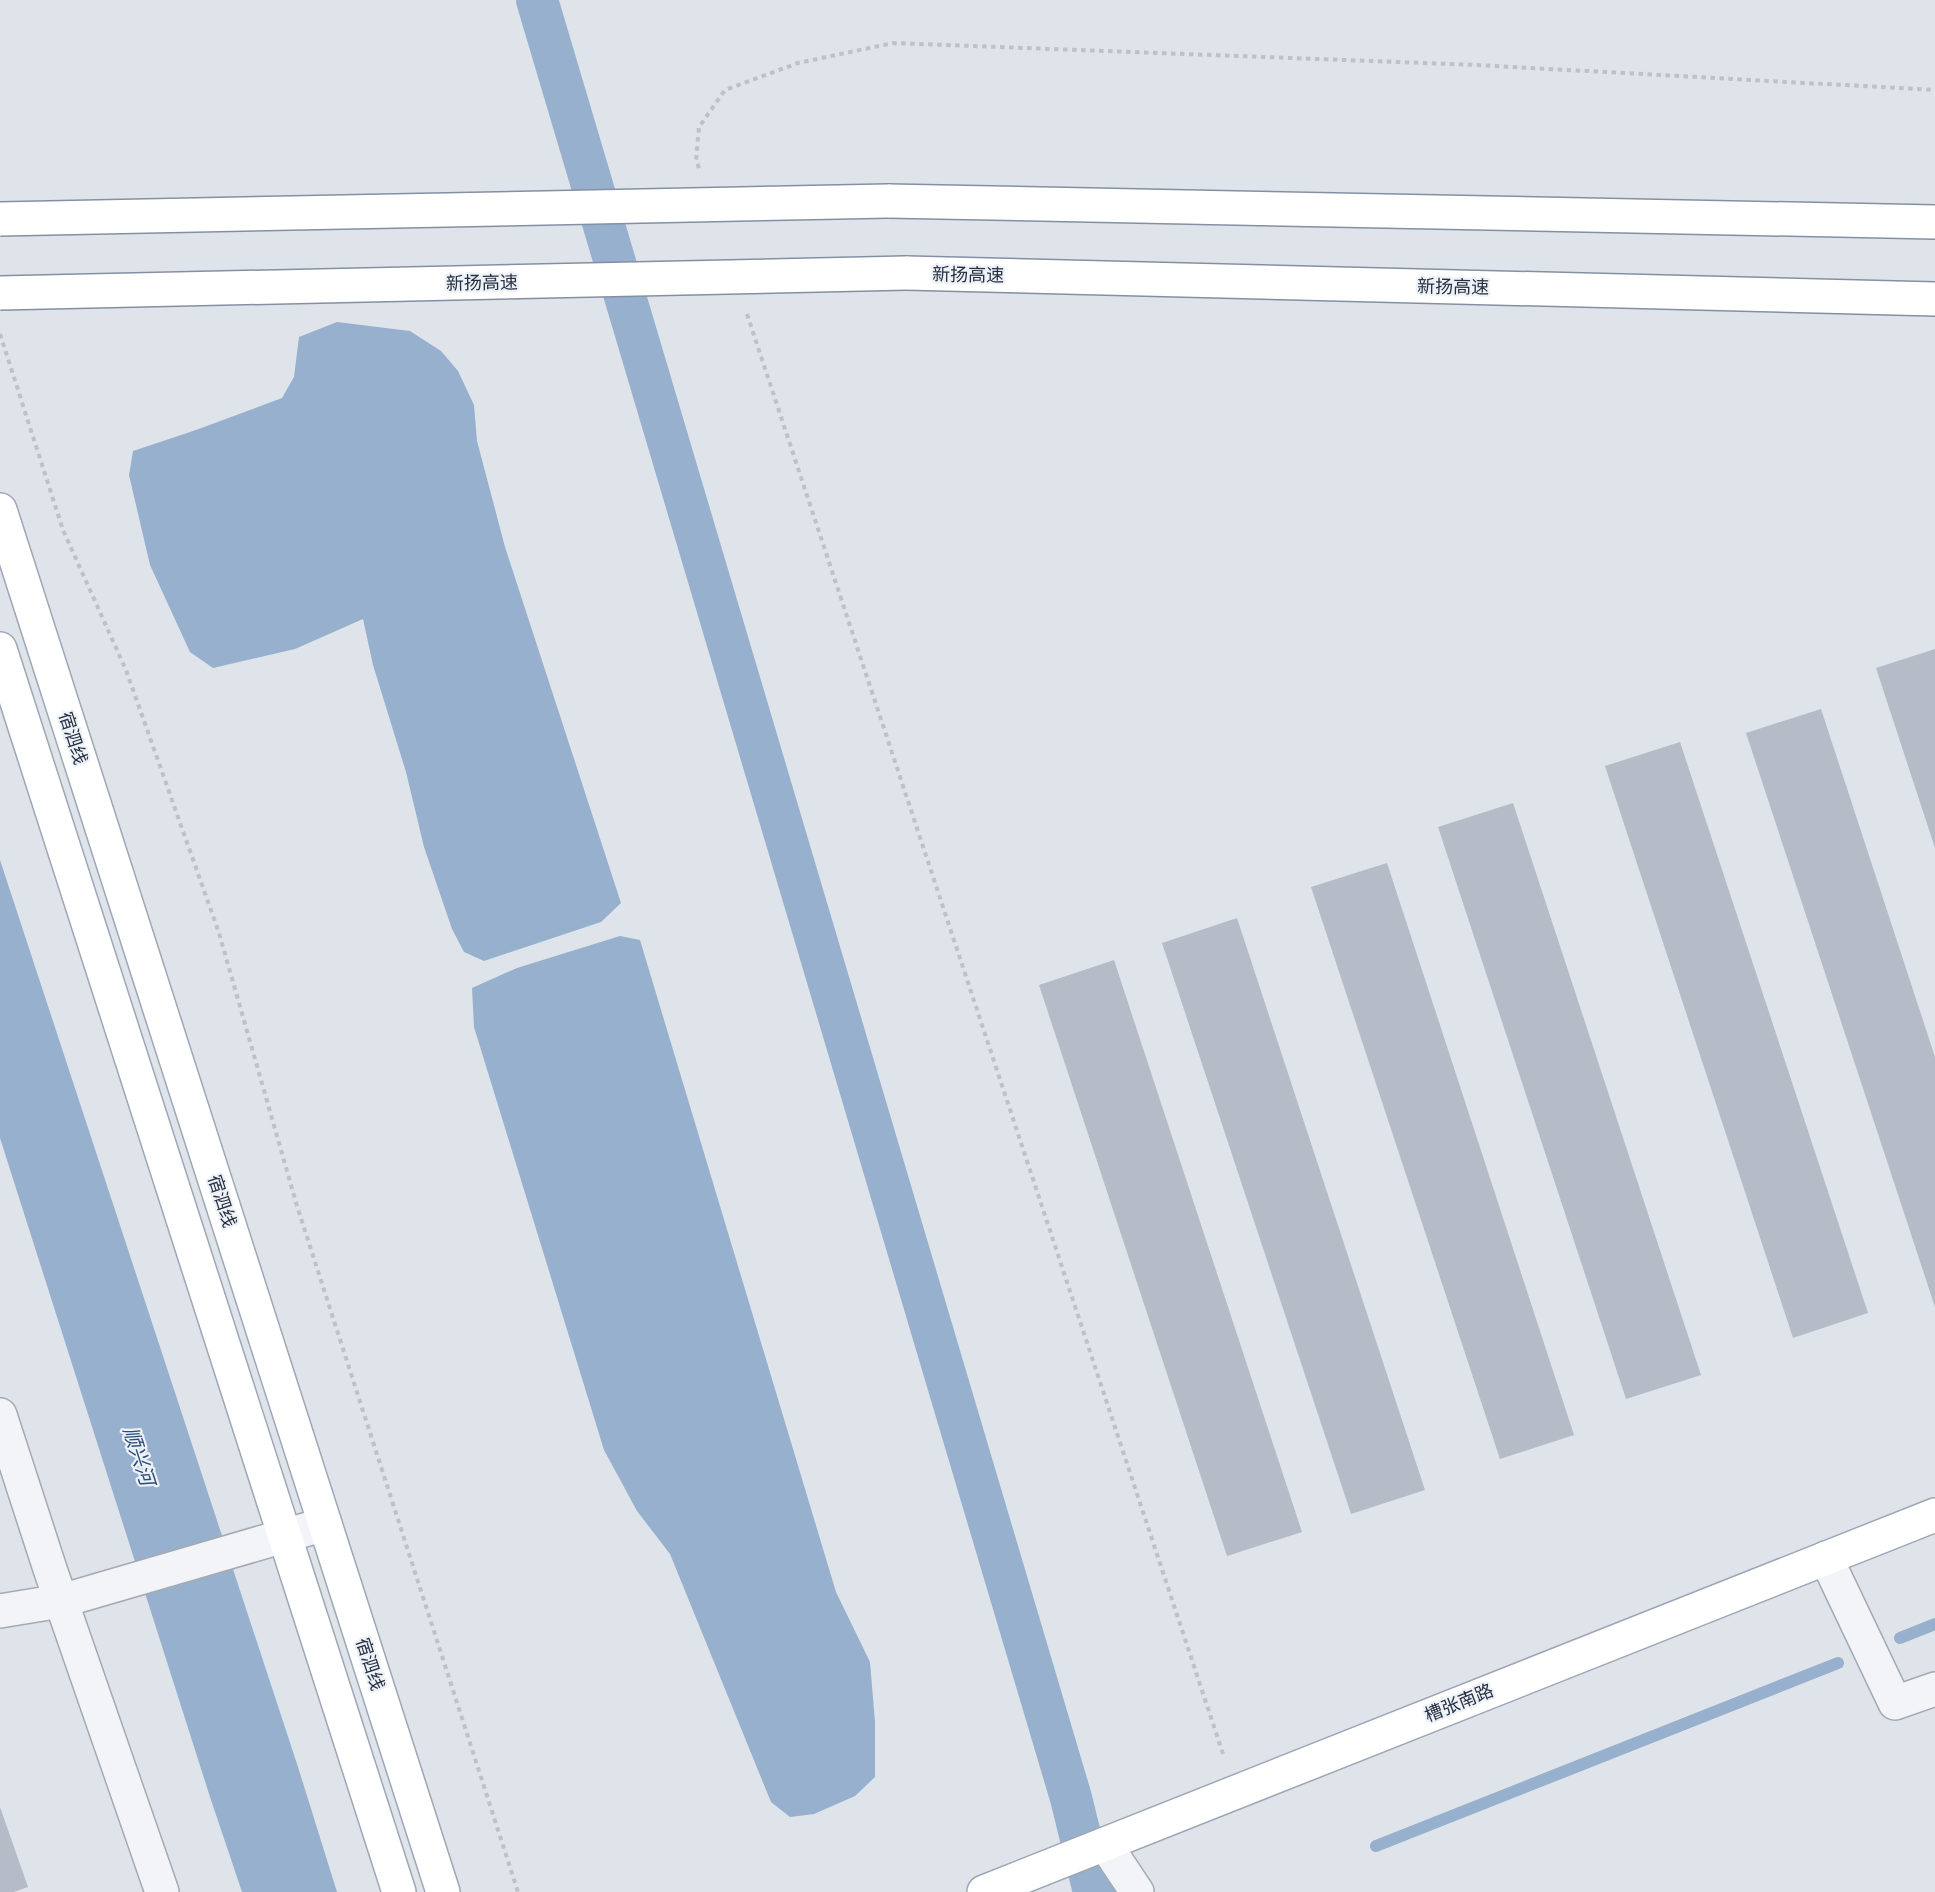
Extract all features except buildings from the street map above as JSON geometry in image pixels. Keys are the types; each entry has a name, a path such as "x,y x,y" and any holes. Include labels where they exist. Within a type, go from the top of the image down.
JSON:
{"main road":[{"path":"0,219 888,201 1935,222"},
{"name":"新扬高速","path":"0,293 906,273 1935,299"},
{"name":"宿泗线","path":"0,510 443,1892"},
{"path":"0,649 278,1538 399,1892"},
{"name":"槽张南路","path":"993,1888 1935,1515"}],"street":[{"path":"0,1415 61,1601 162,1892"},
{"path":"0,1611 61,1601 121,1585 325,1524"},
{"path":"1826,1558 1895,1703 1935,1689"},
{"path":"1104,1844 1137,1892"}],"path":[{"path":"700,172 696,160 699,127 725,90 798,63 893,43 1477,65 1935,90"},
{"path":"745,308 1236,1792"},
{"path":"0,334 63,530 126,670 219,933 297,1206 518,1892"}],"water":[{"path":"337,322 410,331 441,351 458,371 474,405 477,441 505,547 621,903 601,922 484,961 464,952 452,929 424,847 406,772 373,665 363,619 295,649 213,668 190,652 150,565 129,475 133,451 282,398 294,377 299,337"},
{"name":"顺兴河","path":"0,860 337,1892 242,1892 210,1797 0,1138"},
{"path":"620,936 640,940 836,1592 870,1662 875,1722 875,1777 855,1796 814,1814 790,1817 771,1802 670,1554 637,1511 604,1450 474,1027 472,988 517,968"}],"waterway":[{"path":"537,0 1071,1798 1094,1892"},
{"path":"1900,1638 1935,1624"},
{"path":"1376,1846 1838,1663"}]}
